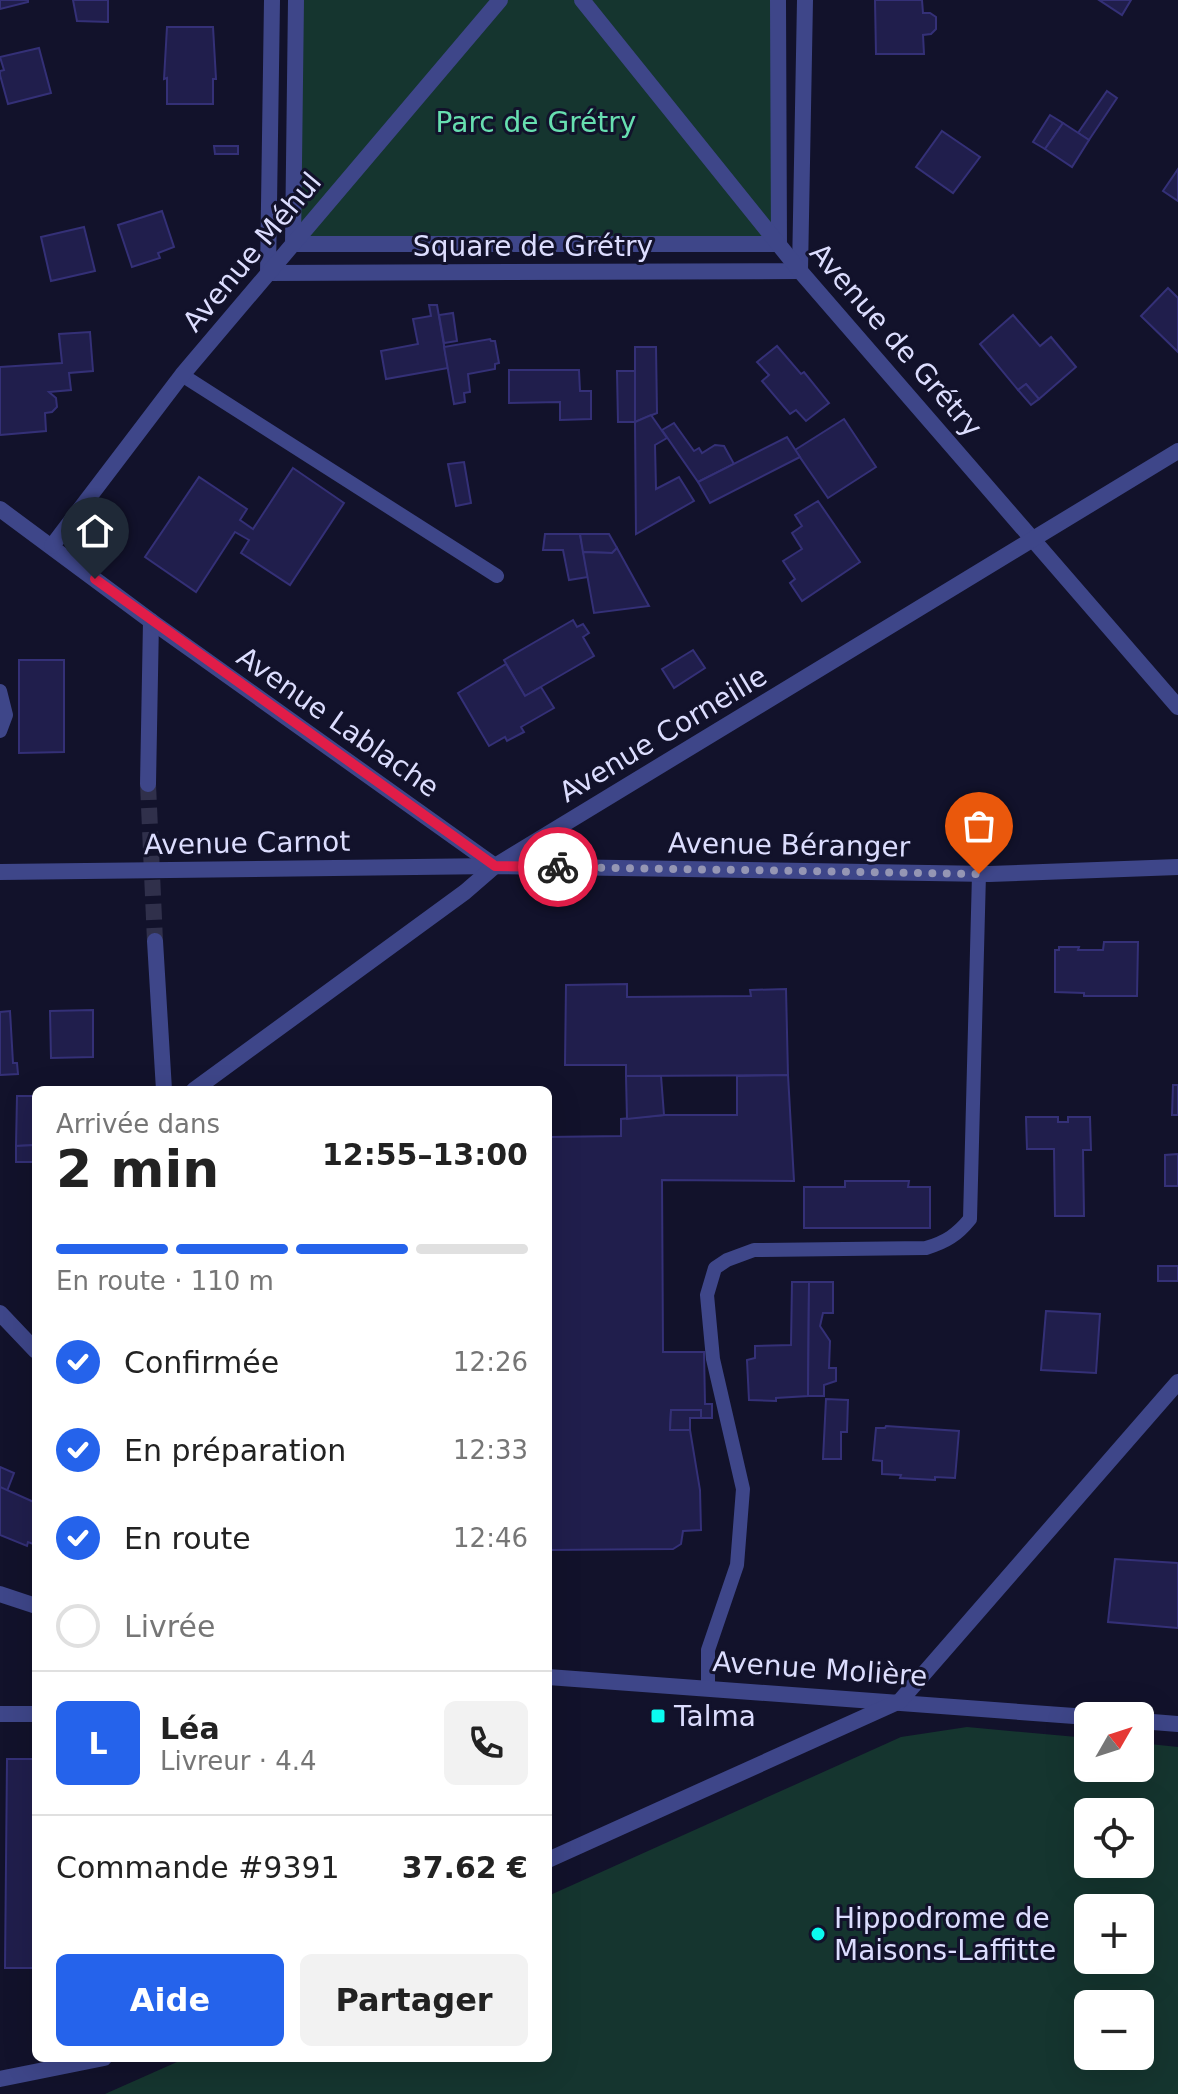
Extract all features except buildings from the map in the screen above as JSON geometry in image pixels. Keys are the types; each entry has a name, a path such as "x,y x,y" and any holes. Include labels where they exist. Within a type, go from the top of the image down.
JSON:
{"street":[{"path":"268,273 272,0"},
{"path":"293,244 296,0"},
{"name":"Avenue Méhul","path":"52,546 182,375 500,0"},
{"name":"Avenue de Grétry","path":"582,0 800,271 1178,707"},
{"path":"778,0 779,244"},
{"path":"800,271 805,0"},
{"name":"Square de Grétry","path":"293,244 779,244"},
{"name":"Square de Grétry","path":"268,273 800,271"},
{"name":"Avenue Corneille","path":"199,1086 465,892 495,866 1178,451"},
{"name":"Avenue Lablache","path":"0,509 151,621 495,866"},
{"path":"148,784 151,621"},
{"name":"Avenue Carnot","path":"0,872 495,866"},
{"name":"Avenue Béranger","path":"495,866 979,874 1178,867"},
{"path":"155,941 164,1086"},
{"path":"0,1313 32,1347"},
{"path":"552,1858 900,1701 1178,1382"},
{"path":"0,1594 32,1605"},
{"name":"Avenue Molière","path":"552,1677 1074,1716"},
{"path":"0,1714 32,1714"},
{"path":"1154,1722 1178,1724"},
{"path":"0,2079 84,2062"}],"lane":[{"path":"182,375 497,576"},
{"path":"0,691 6,715 0,731"},
{"path":"708,1687 708,1650 737,1565 743,1489 713,1359 707,1295 715,1268 754,1250 926,1248 952,1238 970,1219 979,874"}],"green space":[{"name":"Parc de Grétry","path":"296,0 778,0 779,244 293,244"},
{"name":"Hippodrome de Maisons-Laffitte","path":"967,1727 1074,1737 1074,1782 1154,1782 1154,1744 1178,1747 1178,2094 105,2094 177,2062 552,2062 552,1894 901,1737"}],"tunnel":[{"path":"148,784 155,941"}],"way so far":[{"path":"558,867 979,874"}],"place":[{"name":"Talma","path":"658,1716"},
{"name":"Hippodrome de Maisons-Laffitte","path":"818,1934"}],"route":[{"path":"95,579 495,866 558,867"}]}
